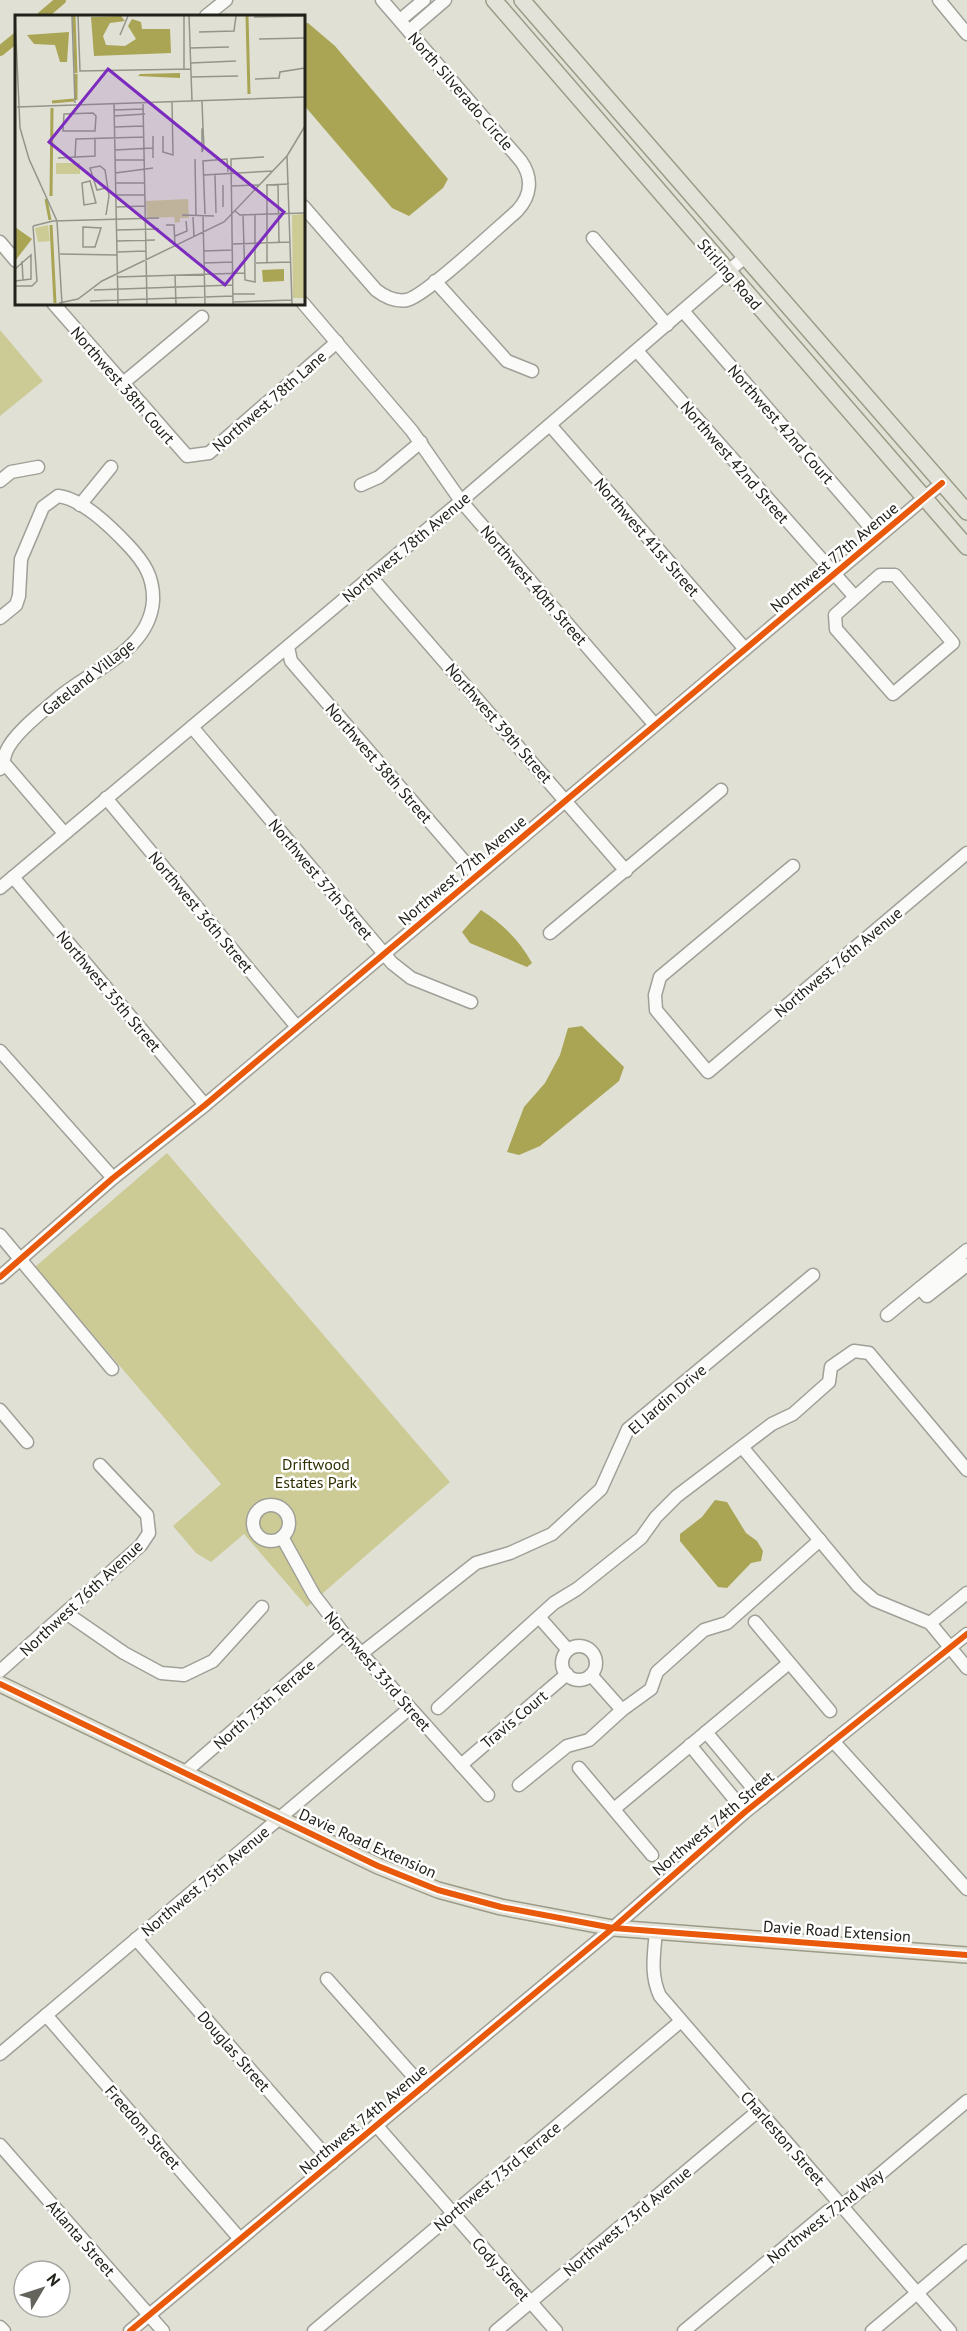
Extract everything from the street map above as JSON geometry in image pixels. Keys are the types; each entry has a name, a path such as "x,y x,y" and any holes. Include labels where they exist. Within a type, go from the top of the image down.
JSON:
{"main road":[{"name":"Stirling Road","path":"494,0 967,548"},
{"name":"Stirling Road","path":"522,0 967,512"},
{"name":"Davie Road Extension","path":"0,1684 378,1866 438,1890 543,1917 613,1928 967,1955"}],"street":[{"path":"207,15 226,0"},
{"name":"North Silverado Circle","path":"382,0 521,161 529,177 525,202 517,211 435,281"},
{"path":"400,20 424,0"},
{"path":"409,31 445,0"},
{"path":"939,0 967,34"},
{"path":"304,207 382,295 395,300 412,298 435,281 504,359 515,366 532,371"},
{"path":"593,238 667,325"},
{"path":"0,242 15,260"},
{"name":"Northwest 78th Avenue","path":"0,888 550,426 745,256"},
{"name":"Northwest 38th Court","path":"53,304 177,448 187,456 198,457"},
{"name":"Northwest 40th Street","path":"304,304 421,442 461,501 656,725"},
{"name":"Northwest 42nd Court","path":"683,311 878,536"},
{"path":"122,384 202,317"},
{"name":"Northwest 78th Lane","path":"198,457 208,453 337,342"},
{"name":"Northwest 42nd Street","path":"637,351 855,597"},
{"name":"Northwest 41st Street","path":"550,426 745,649"},
{"path":"361,485 379,477 421,442"},
{"path":"0,481 11,472 38,466"},
{"path":"80,505 111,467"},
{"name":"Northwest 77th Avenue","path":"0,1277 113,1178 205,1105 383,952 567,800 942,483"},
{"name":"Gateland Village","path":"0,618 16,605 20,596 21,559 43,507 58,496 66,497 80,505 117,533 144,563 153,587 152,611 144,632 130,647 58,697 27,726 2,758"},
{"path":"880,575 895,575 953,643 893,694 836,629 835,615 855,597 880,575"},
{"name":"Northwest 39th Street","path":"371,577 567,800 626,871"},
{"name":"Northwest 38th Street","path":"288,647 291,662 476,875"},
{"name":"Northwest 37th Street","path":"192,728 392,963 411,978 471,1002"},
{"path":"2,758 64,833"},
{"path":"550,933 721,790"},
{"name":"Northwest 36th Street","path":"106,798 297,1027"},
{"name":"Northwest 76th Avenue","path":"793,866 660,977 655,995 656,1010 708,1072 967,853"},
{"name":"Northwest 35th Street","path":"13,877 205,1105"},
{"path":"0,1051 113,1178"},
{"path":"0,1235 19,1261 112,1369"},
{"path":"887,1315 967,1250"},
{"path":"920,1288 927,1296 967,1265"},
{"name":"El Jardin Drive","path":"362,1653 477,1563 510,1553 552,1534 601,1489 628,1430 813,1275"},
{"path":"438,1708 539,1617 641,1538 656,1517 677,1496 772,1424 793,1414 829,1382 831,1366 854,1351 869,1353 967,1470"},
{"path":"0,1410 27,1442"},
{"path":"742,1447 858,1586 874,1600 930,1623 967,1668"},
{"name":"Northwest 76th Avenue","path":"0,1671 141,1545 149,1533 147,1515 100,1465"},
{"name":"Northwest 33rd Street","path":"282,1537 314,1595 344,1634 488,1795"},
{"path":"519,1785 567,1746 589,1740 622,1710 651,1689 657,1672 704,1630 727,1623 820,1540"},
{"path":"930,1623 967,1593"},
{"path":"66,1613 123,1653 161,1673 184,1675 213,1661 262,1607"},
{"path":"539,1617 568,1650"},
{"path":"755,1622 830,1711"},
{"name":"North 75th Terrace","path":"184,1773 344,1634"},
{"path":"967,1634 913,1674 833,1741 967,1889"},
{"path":"580,1646 592,1651 596,1663 591,1675 579,1680 567,1674 562,1662 568,1650 580,1646"},
{"path":"614,1809 789,1663"},
{"name":"Travis Court","path":"461,1765 567,1674"},
{"path":"591,1675 622,1710"},
{"name":"Northwest 75th Avenue","path":"0,2054 410,1708"},
{"path":"706,1732 762,1799"},
{"name":"Northwest 74th Street","path":"613,1928 745,1812 833,1741"},
{"path":"690,1745 745,1812"},
{"path":"579,1768 652,1855"},
{"name":"Northwest 74th Avenue","path":"130,2331 613,1928"},
{"name":"Charleston Street","path":"656,1931 654,1984 660,1996 950,2331"},
{"name":"Douglas Street","path":"136,1939 332,2163"},
{"path":"327,1979 423,2087"},
{"name":"Freedom Street","path":"46,2015 240,2240"},
{"name":"Northwest 73rd Terrace","path":"314,2331 681,2022"},
{"name":"Northwest 72nd Way","path":"684,2331 828,2211 842,2206 967,2101"},
{"name":"Northwest 73rd Avenue","path":"496,2331 758,2111"},
{"name":"Cody Street","path":"376,2125 556,2331"},
{"name":"Atlanta Street","path":"0,2145 163,2331"},
{"path":"872,2331 967,2251"},
{"path":"0,2326 4,2331"}],"green space":[{"path":"0,330 43,381 0,416"},
{"name":"Driftwood Estates Park","path":"167,1153 450,1482 307,1607 244,1534 211,1562 196,1553 173,1526 221,1484 35,1267"}],"shaded area":[{"path":"308,23 335,46 448,179 443,188 409,216 392,208 304,105 304,24"},
{"path":"481,910 510,933 532,963 527,967 470,943 462,932"},
{"path":"582,1026 624,1067 619,1081 540,1146 519,1155 507,1152 524,1107 545,1083 560,1055 568,1028"},
{"path":"715,1500 727,1502 746,1533 757,1541 763,1551 761,1561 751,1563 727,1588 718,1587 680,1541 680,1534 702,1517"}],"waterway":[{"path":"43,15 61,0"},
{"path":"0,51 15,39"}],"cycle path":[{"path":"0,1277 113,1178 205,1105 942,483"},
{"path":"130,2331 613,1928 745,1812 967,1634"},
{"path":"0,1684 378,1866 438,1890 501,1907 613,1928 967,1955"}]}
